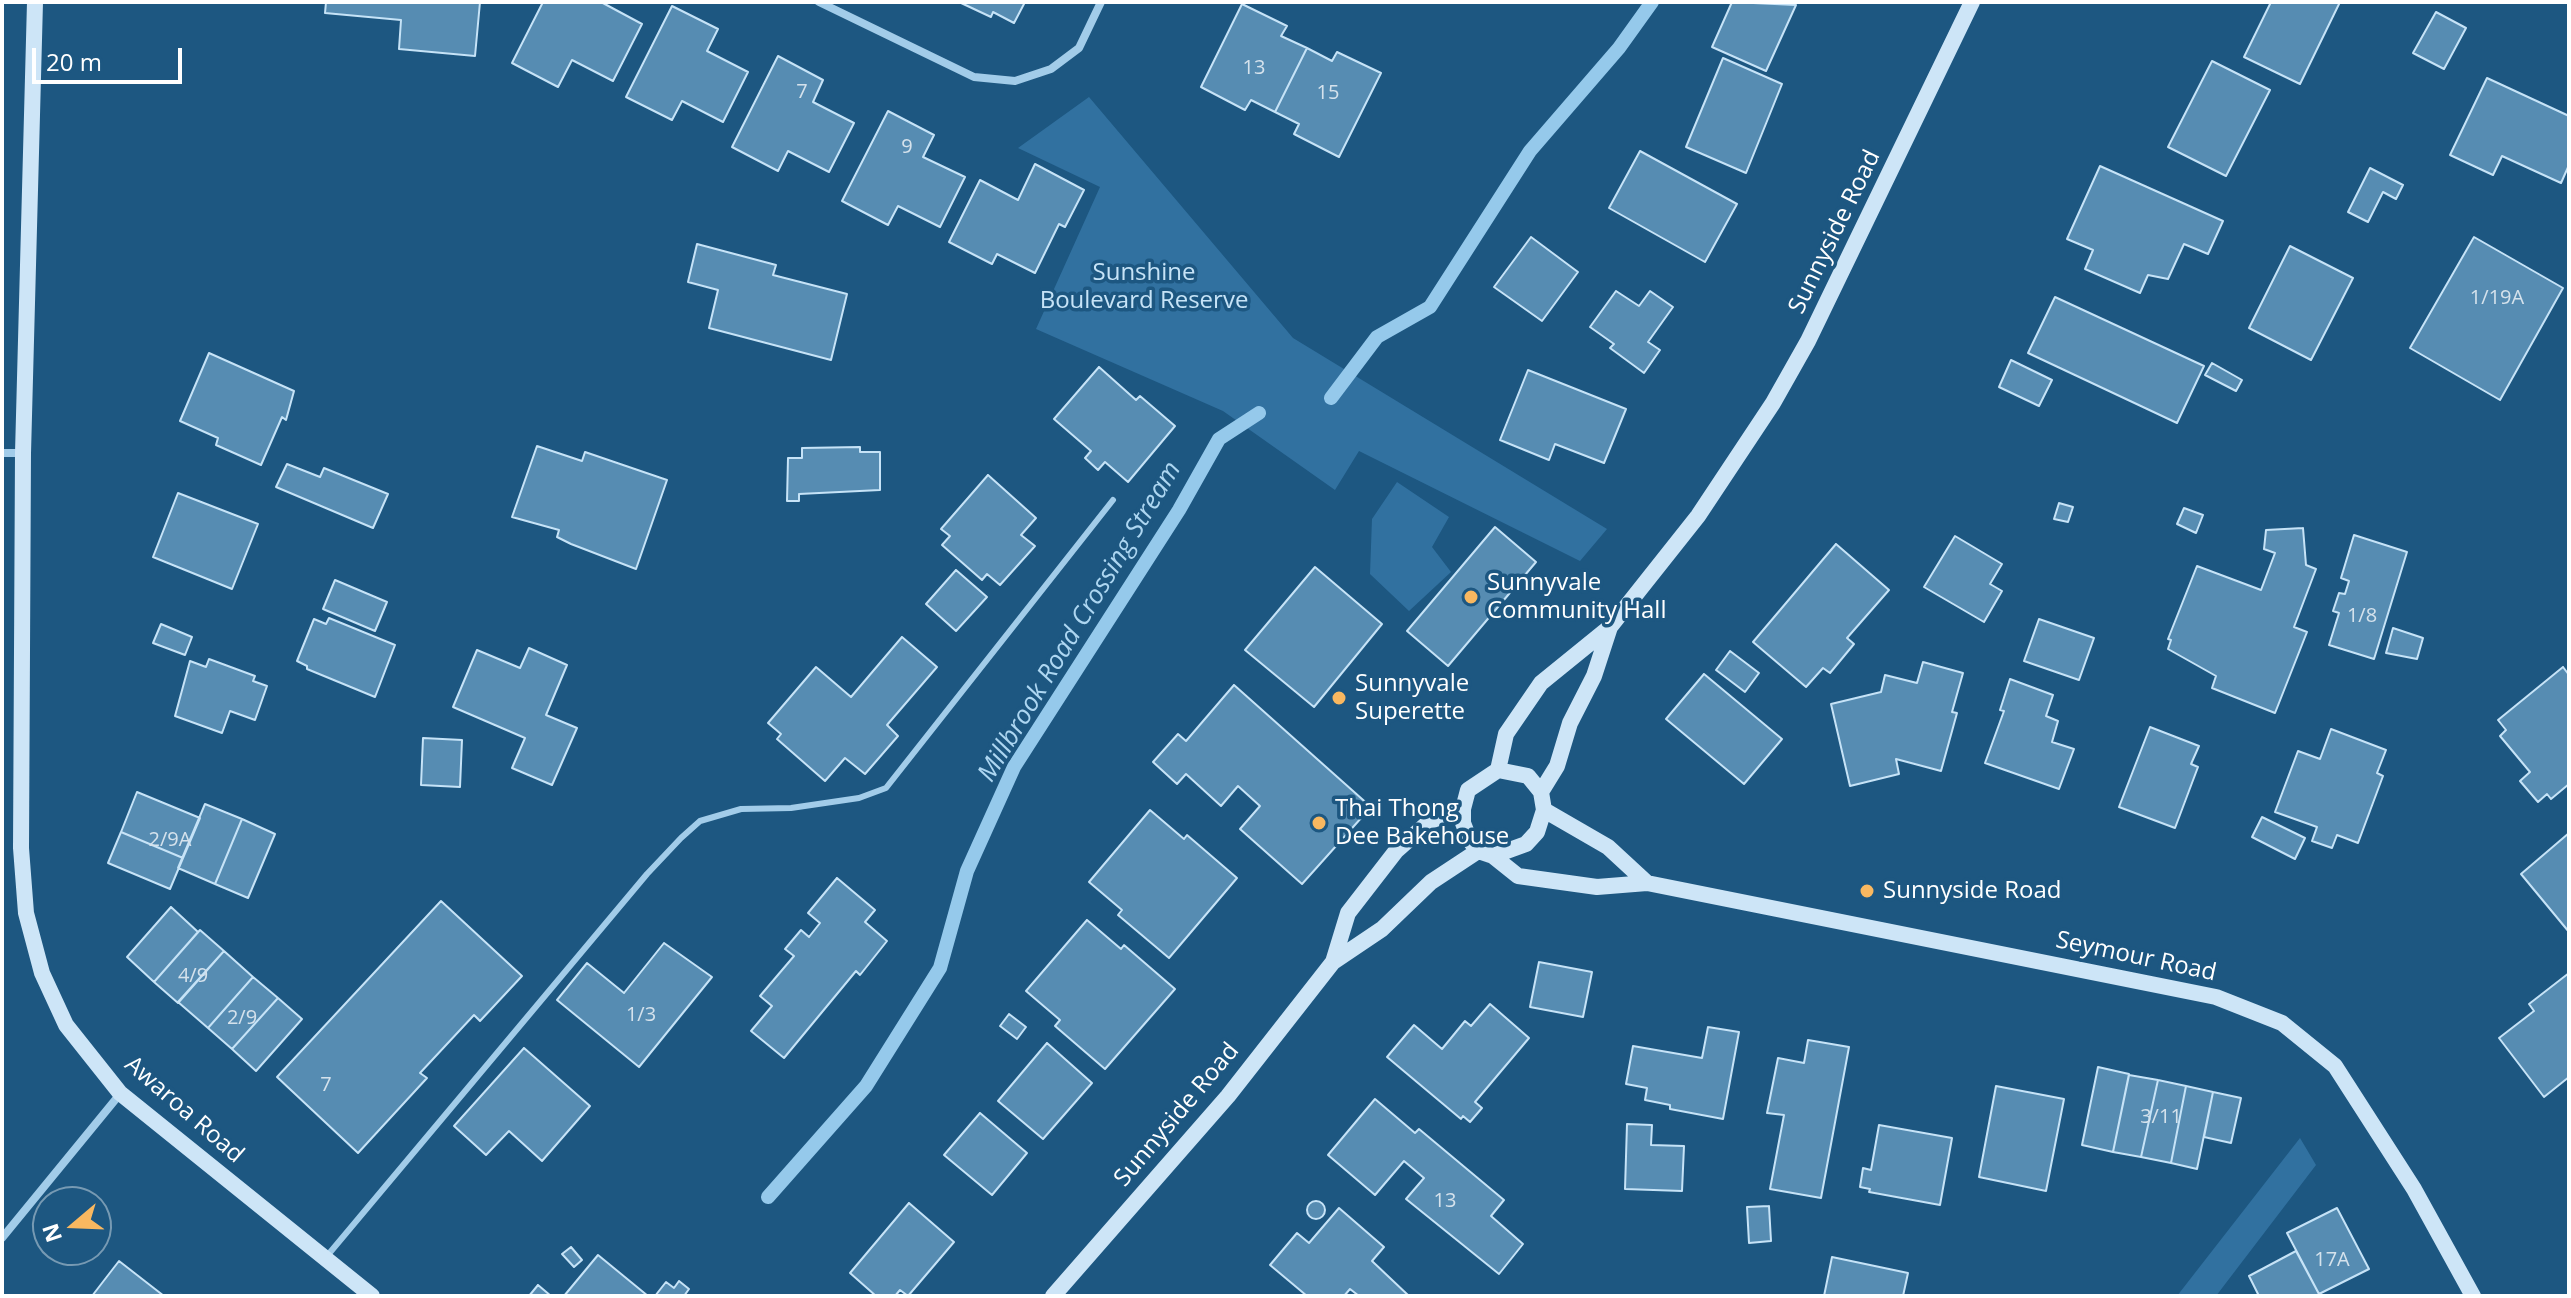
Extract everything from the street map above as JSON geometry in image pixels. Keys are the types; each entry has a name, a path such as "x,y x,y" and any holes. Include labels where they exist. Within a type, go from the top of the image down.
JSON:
{"street":[{"name":"Awaroa Road","path":"35,2 23,453 21,848 26,913 42,973 66,1025 120,1093 372,1296"},
{"path":"819,2 974,77 1015,81 1051,69 1079,48 1101,2"},
{"name":"Sunnyside Road","path":"1498,770 1506,734 1541,683 1610,627 1698,516 1773,403 1815,327 1972,2"},
{"path":"2,453 23,453"},
{"name":"Sunnyside Road","path":"1541,792 1557,766 1570,723 1594,676 1610,627"},
{"path":"1498,770 1528,776 1541,792 1544,810 1537,832 1526,844 1486,854 1463,823 1463,809 1468,790 1498,770"},
{"name":"Sunnyside Road","path":"1333,962 1348,913 1396,851 1430,821 1463,809"},
{"path":"1544,810 1608,847 1647,883"},
{"name":"Sunnyside Road","path":"1053,1296 1228,1096 1333,962 1382,929 1431,882 1486,854"},
{"name":"Seymour Road","path":"1486,854 1518,876 1597,887 1647,883 2216,997 2282,1023 2335,1066 2406,1176 2473,1296"},
{"path":"2,1238 120,1093"}],"lane":[{"path":"325,1259 349,1226 681,838 700,821 741,809 791,808 859,798 886,788 1113,500"}],"green space":[{"name":"Sunshine Boulevard Reserve","path":"1089,97 1293,338 1607,529 1580,561 1359,451 1335,490 1223,411 1036,329 1100,187 1018,148"},
{"path":"1397,482 1449,517 1432,547 1451,572 1409,611 1370,574 1372,519"},
{"path":"2300,1138 2316,1165 2216,1296 2177,1296"}],"building":[{"path":"326,2 480,2 475,56 399,49 401,20 325,13"},
{"path":"543,2 601,2 642,24 613,81 572,60 558,87 512,63"},
{"path":"959,2 1025,2 1014,23 993,12 991,17"},
{"path":"1732,2 1796,5 1766,71 1712,47"},
{"path":"2271,2 2340,2 2300,84 2244,57"},
{"path":"1242,4 1287,26 1281,36 1307,48 1275,112 1251,100 1245,110 1201,87"},
{"path":"672,6 718,29 707,51 748,72 723,122 682,101 672,120 626,97"},
{"path":"2436,12 2466,28 2444,69 2413,53"},
{"path":"1307,48 1332,61 1337,52 1381,73 1339,157 1294,134 1299,124 1275,112"},
{"path":"778,56 823,80 813,102 854,123 829,172 788,151 778,171 732,147"},
{"path":"1723,58 1782,84 1746,173 1686,147"},
{"path":"2212,61 2270,90 2226,176 2168,147"},
{"path":"2487,78 2569,116 2569,165 2561,183 2502,156 2493,175 2450,155"},
{"path":"888,111 934,135 923,157 965,177 940,227 898,206 888,225 842,201"},
{"path":"1640,151 1737,204 1705,262 1609,208"},
{"path":"1035,164 1084,190 1065,227 1059,224 1035,273 997,254 992,264 949,242 980,180 1018,200"},
{"path":"2100,166 2223,221 2208,254 2184,244 2168,279 2148,275 2140,293 2085,269 2093,250 2067,239"},
{"path":"2370,168 2403,185 2396,199 2383,192 2368,222 2348,212"},
{"path":"1531,237 1578,272 1542,321 1494,287"},
{"path":"2474,237 2563,288 2500,400 2410,348"},
{"path":"697,244 776,265 773,275 847,294 831,360 709,328 718,290 688,282"},
{"path":"2290,246 2353,278 2311,360 2249,328"},
{"path":"1616,291 1639,306 1650,291 1673,307 1648,342 1660,350 1644,373 1610,348 1614,344 1590,327"},
{"path":"2055,297 2204,366 2177,423 2028,353"},
{"path":"209,353 294,391 286,420 282,417 261,465 216,445 218,438 180,421"},
{"path":"2011,360 2052,380 2039,406 1999,387"},
{"path":"2212,363 2242,380 2236,391 2205,375"},
{"path":"1099,367 1136,400 1140,396 1175,426 1128,482 1105,462 1098,470 1085,458 1091,451 1054,419"},
{"path":"1528,370 1626,409 1604,463 1555,444 1549,460 1500,440"},
{"path":"537,446 582,461 585,452 667,480 636,569 557,537 559,530 512,517"},
{"path":"860,447 860,452 880,452 880,490 799,494 799,501 787,501 788,458 802,458 802,448"},
{"path":"287,464 320,477 324,468 388,494 373,528 276,487"},
{"path":"988,475 1036,518 1021,535 1035,546 1000,585 987,574 982,580 942,545 950,536 941,529"},
{"path":"178,493 258,524 232,589 153,557"},
{"path":"2059,503 2073,507 2068,522 2054,519"},
{"path":"2184,508 2203,515 2196,533 2177,524"},
{"name":"Sunnyvale Community Hall","path":"1495,527 1536,562 1448,666 1407,631"},
{"path":"2303,528 2306,565 2316,569 2294,627 2307,632 2275,713 2212,688 2216,676 2168,649 2171,640 2168,639 2197,566 2261,590 2275,553 2264,549 2266,530"},
{"path":"2354,535 2407,552 2374,659 2329,645 2339,613 2333,611 2339,593 2345,594 2349,581 2341,578"},
{"path":"1955,536 2002,564 1990,584 2002,591 1984,622 1924,587"},
{"path":"1836,544 1889,590 1847,638 1854,644 1830,673 1823,668 1806,687 1753,642"},
{"path":"1315,567 1382,624 1314,707 1245,650"},
{"path":"956,570 987,597 956,631 926,604"},
{"path":"335,580 387,602 375,631 323,609"},
{"path":"329,618 395,645 375,697 307,669 297,661 314,619 326,624"},
{"path":"2039,619 2094,638 2079,680 2024,661"},
{"path":"161,624 192,637 185,655 153,643"},
{"path":"2393,628 2423,638 2417,659 2386,653"},
{"path":"902,637 937,667 887,725 898,736 865,774 845,758 825,781 777,739 781,734 768,723 816,667 851,697"},
{"path":"529,648 567,665 546,715 577,728 552,785 512,768 525,738 453,707 477,650 520,668"},
{"path":"1730,651 1759,673 1745,692 1716,670"},
{"path":"209,659 255,676 253,681 267,686 255,720 230,711 222,733 175,716 190,661 206,667"},
{"path":"1923,662 1963,673 1952,712 1957,713 1941,771 1896,759 1899,774 1850,786 1831,704 1881,692 1885,675 1917,683"},
{"path":"2563,667 2569,675 2569,784 2551,799 2547,794 2538,802 2520,781 2530,772 2500,736 2506,730 2498,720"},
{"path":"1704,674 1782,739 1744,784 1666,719"},
{"path":"2010,679 2053,695 2046,716 2058,721 2052,742 2074,749 2059,789 1985,763 2004,711 2000,710"},
{"path":"1234,685 1371,807 1302,884 1240,829 1260,806 1238,786 1221,806 1186,774 1177,784 1153,762 1178,734 1186,741"},
{"path":"2150,727 2199,746 2191,764 2198,767 2175,828 2119,807"},
{"path":"2331,729 2386,750 2377,773 2383,776 2358,843 2337,835 2332,848 2312,841 2317,827 2275,812 2298,751 2320,759"},
{"path":"423,738 462,740 460,787 421,785"},
{"path":"137,792 200,818 183,858 121,832"},
{"path":"205,804 242,819 215,884 178,868"},
{"path":"1150,810 1184,839 1187,835 1237,878 1169,958 1118,915 1122,910 1089,882"},
{"path":"2262,817 2305,838 2295,859 2252,837"},
{"path":"242,819 275,834 248,898 215,884"},
{"path":"121,832 183,858 170,889 108,863"},
{"path":"2569,833 2569,932 2521,874"},
{"path":"837,878 875,910 865,922 887,941 860,975 856,971 784,1058 751,1031 772,1006 760,996 794,956 785,949 801,930 809,937 820,923 808,913"},
{"path":"441,901 522,976 480,1021 474,1015 420,1073 427,1078 358,1153 277,1077"},
{"path":"171,907 198,932 154,982 127,957"},
{"path":"1087,920 1121,949 1124,945 1175,989 1105,1069 1055,1026 1060,1020 1026,991"},
{"path":"200,930 224,951 178,1003 154,982"},
{"path":"664,943 712,977 639,1067 557,1000 587,963 624,993"},
{"path":"224,951 253,977 208,1028 178,1002"},
{"path":"1539,962 1592,972 1583,1017 1530,1007"},
{"path":"2569,973 2569,1077 2544,1097 2499,1038 2534,1011 2529,1004"},
{"path":"253,977 278,998 232,1049 208,1028"},
{"path":"278,998 302,1019 256,1071 232,1049"},
{"path":"1490,1004 1529,1038 1475,1102 1482,1108 1470,1122 1463,1116 1461,1119 1387,1057 1414,1025 1442,1049 1465,1021 1471,1026"},
{"path":"1009,1014 1026,1027 1017,1039 1000,1026"},
{"path":"1708,1027 1739,1032 1723,1119 1670,1109 1670,1105 1645,1100 1647,1088 1626,1084 1633,1046 1702,1058"},
{"path":"1808,1040 1849,1047 1821,1198 1770,1189 1784,1115 1767,1113 1778,1058 1804,1063"},
{"path":"1047,1043 1092,1083 1043,1139 998,1101"},
{"path":"524,1048 590,1106 542,1161 509,1131 486,1155 454,1126"},
{"path":"2098,1067 2129,1074 2113,1152 2082,1145"},
{"path":"2129,1075 2158,1080 2141,1157 2113,1152"},
{"path":"2158,1080 2186,1086 2171,1163 2141,1157"},
{"path":"1996,1086 2064,1099 2046,1191 1979,1177"},
{"path":"2186,1086 2213,1092 2197,1169 2171,1163"},
{"path":"2213,1092 2241,1098 2231,1143 2204,1137"},
{"path":"1375,1099 1415,1133 1419,1129 1504,1200 1491,1216 1523,1244 1499,1274 1406,1199 1424,1178 1404,1161 1375,1195 1328,1155"},
{"path":"980,1113 1027,1153 992,1195 944,1155"},
{"path":"1627,1124 1652,1125 1651,1145 1684,1146 1682,1191 1625,1189"},
{"path":"1879,1125 1952,1138 1940,1205 1869,1192 1870,1189 1860,1187 1863,1168 1871,1170"},
{"path":"1316,1201 1325,1210 1316,1219 1307,1210"},
{"path":"909,1203 954,1242 908,1296 900,1290 895,1296 876,1296 850,1273"},
{"path":"1769,1206 1771,1241 1749,1243 1747,1207"},
{"path":"1339,1208 1384,1247 1372,1261 1409,1296 1359,1296 1350,1289 1344,1296 1307,1296 1270,1265 1297,1233 1309,1243"},
{"path":"2337,1208 2369,1269 2319,1294 2287,1233"},
{"path":"571,1247 582,1260 574,1267 562,1254"},
{"path":"2296,1251 2320,1296 2259,1296 2249,1276"},
{"path":"598,1255 648,1296 564,1296"},
{"path":"1832,1257 1908,1273 1903,1296 1824,1296"},
{"path":"119,1261 164,1296 92,1296"},
{"path":"679,1281 689,1289 684,1296 655,1296 666,1282 674,1288"},
{"path":"538,1285 551,1296 529,1296"}],"waterway":[{"name":"Millbrook Road Crossing Stream","path":"1331,398 1377,337 1430,307 1530,151 1619,48 1652,2"},
{"name":"Millbrook Road Crossing Stream","path":"768,1197 866,1086 940,968 967,871 1014,767 1179,510 1219,439 1259,413"}],"place":[{"name":"Sunnyvale Community Hall","path":"1471,597"},
{"name":"Sunnyvale Superette","path":"1339,698"},
{"name":"Thai Thong Dee Bakehouse","path":"1319,823"},
{"name":"Sunnyside Road","path":"1867,891"}]}
